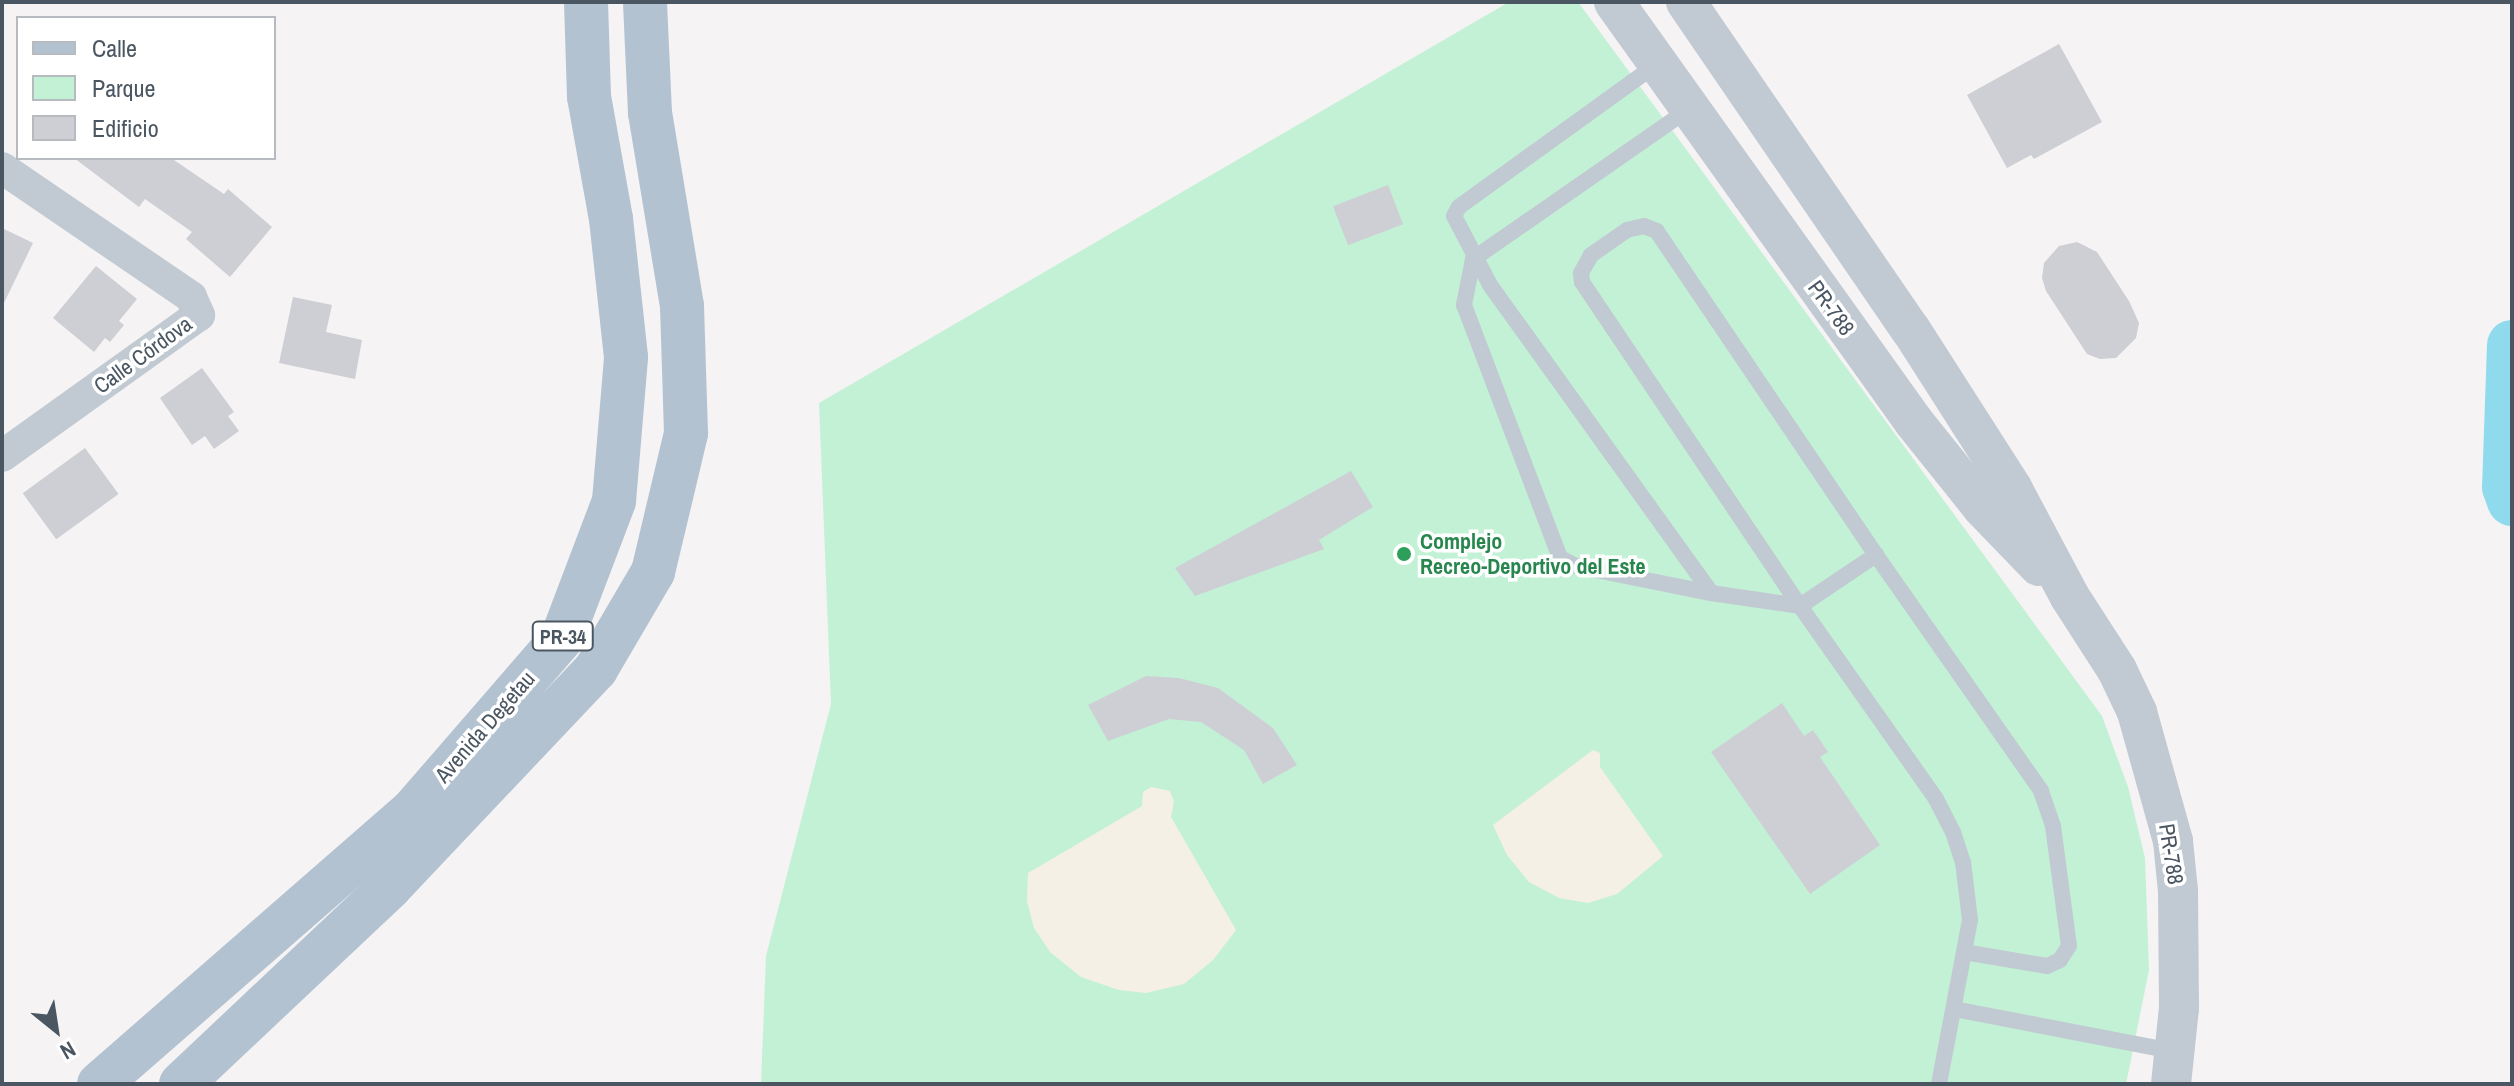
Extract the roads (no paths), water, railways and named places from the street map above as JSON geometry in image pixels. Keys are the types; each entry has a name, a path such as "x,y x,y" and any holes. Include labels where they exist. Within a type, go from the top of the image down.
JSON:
{"main road":[{"name":"Avenida Degetau","path":"99,1084 413,810 562,638 614,501 626,357 611,219 589,97 586,2"},
{"name":"Avenida Degetau","path":"181,1084 390,887 596,669 653,572 686,433 682,306 650,113 645,2"}],"street":[{"name":"PR-788","path":"1614,2 1914,422 1982,507 2070,597"},
{"name":"PR-788","path":"1696,17 1911,330 2012,488 2070,597 2117,670 2137,712 2173,841 2180,939 2173,1068"},
{"path":"1657,64 1696,17"},
{"path":"1689,109 1737,77"},
{"name":"Calle Córdova","path":"2,168 191,297 199,315 2,456"}],"lane":[{"path":"1657,64 1459,207 1454,216 1473,259 1711,593"},
{"path":"1689,109 1473,259 1464,305 1560,558 1576,566 1711,593 1800,606 1876,555"},
{"path":"1939,1084 1970,920 1968,891 1953,832 1936,799 1800,606 1582,282 1581,273 1591,255 1627,230 1644,226 1657,231 1876,555 2041,791 2053,826 2069,946 2060,960 2047,966 1964,952"},
{"path":"1954,1009 2173,1068"}],"waterway":[{"path":"2512,345 2507,487 2512,501"}],"place":[{"name":"Complejo Recreo-Deportivo del Este","path":"1404,554"}]}
